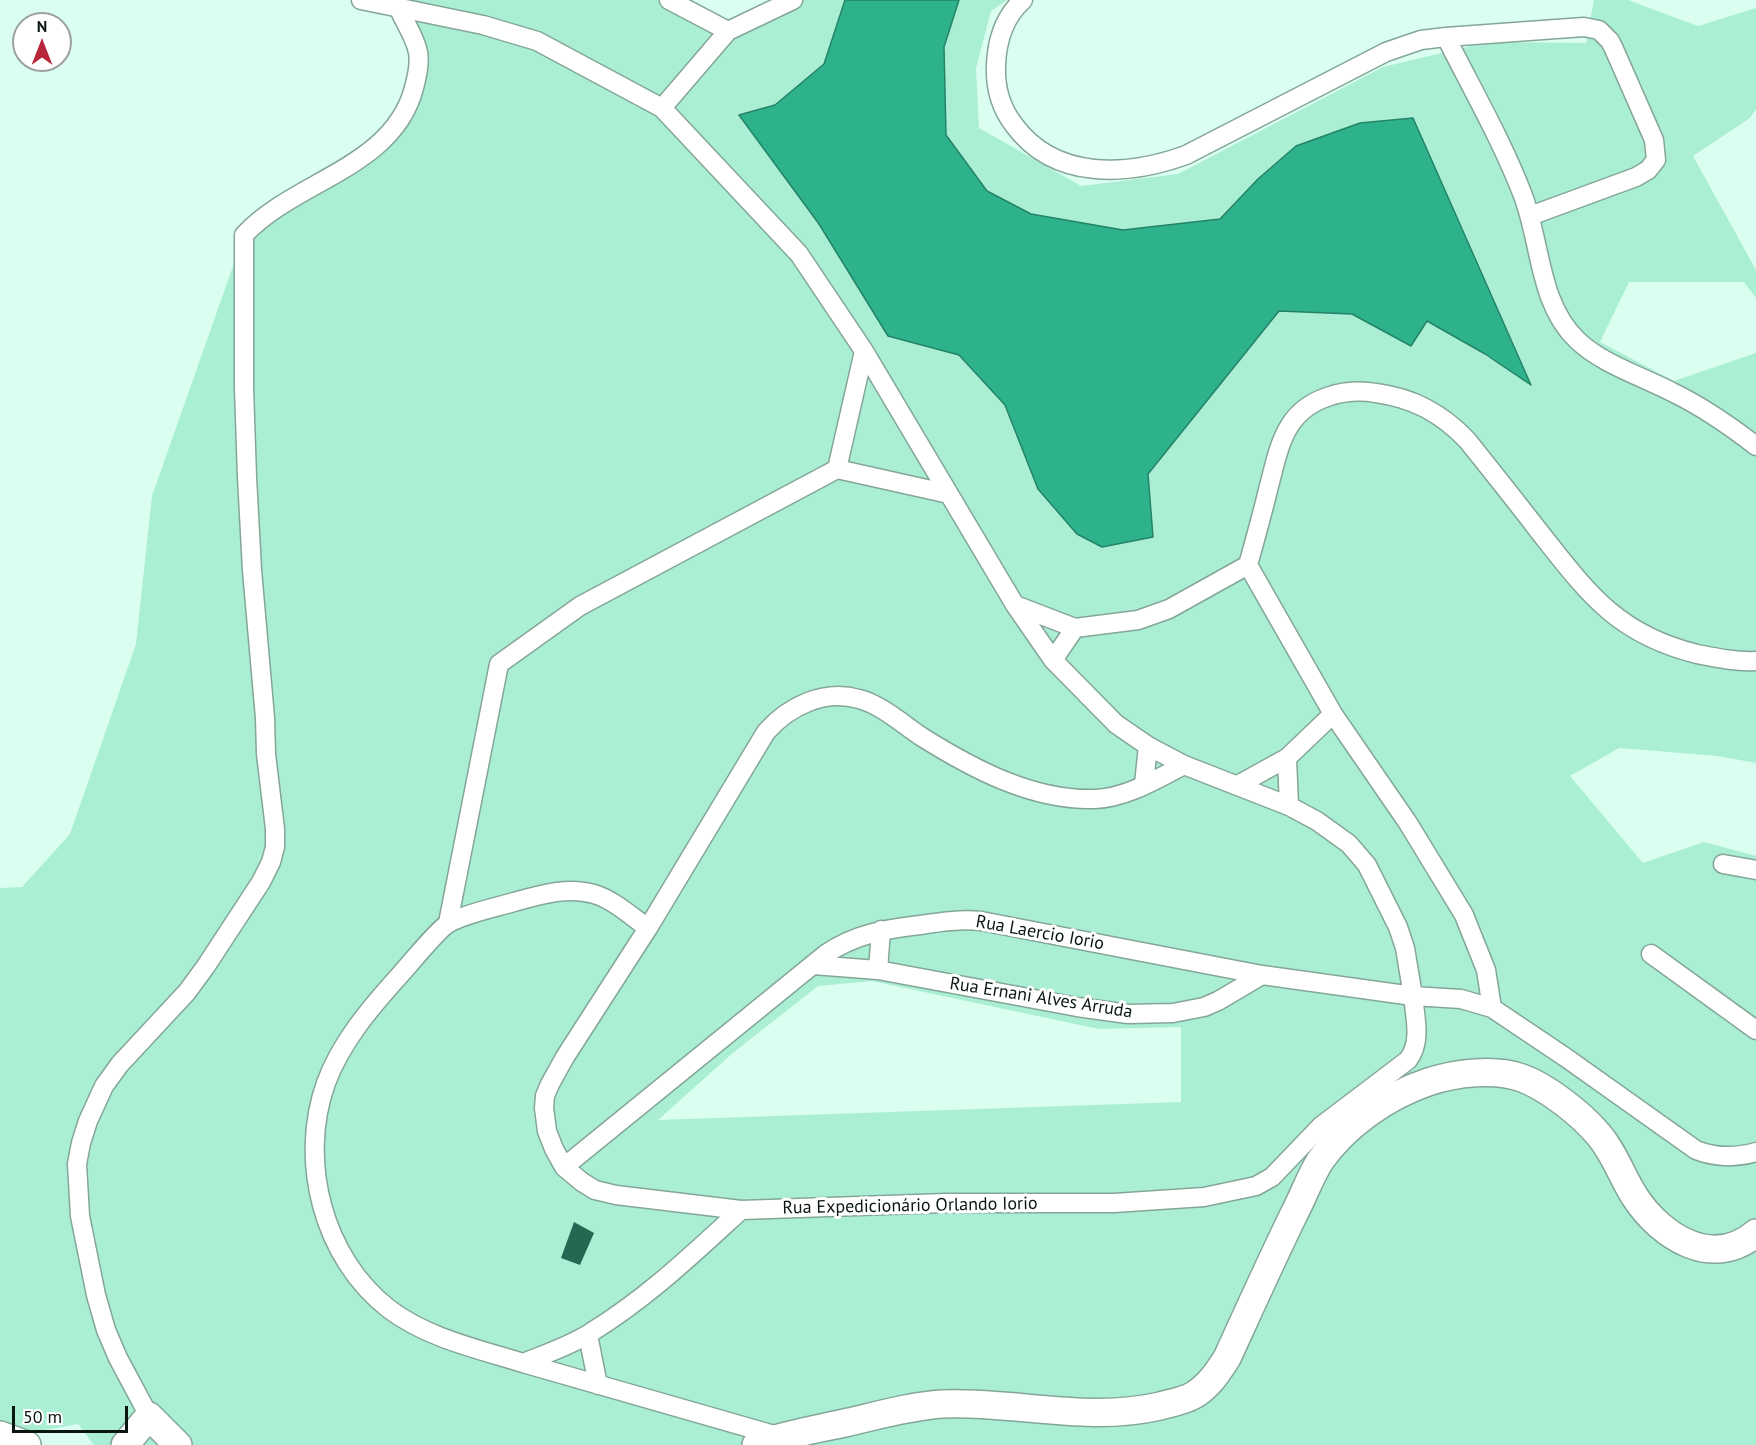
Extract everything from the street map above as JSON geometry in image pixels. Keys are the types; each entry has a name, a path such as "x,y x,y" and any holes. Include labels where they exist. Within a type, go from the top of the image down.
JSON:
{"street":[{"path":"361,0 483,25 537,42 662,108 799,254 864,351 1015,605 1053,660 1116,724 1148,746 1184,765 1289,806 1338,835 1353,848 1367,865 1385,897 1403,939 1413,996"},
{"path":"669,0 728,31"},
{"path":"662,108 728,31 793,0"},
{"path":"1023,0 1016,6 1004,25 998,48 995,75 1002,104 1020,133 1044,154 1078,167 1099,171 1140,168 1186,155 1386,52 1421,40 1584,27 1599,30 1610,41 1654,140 1657,154 1654,164 1648,171 1636,177 1530,216"},
{"path":"178,1445 149,1416 106,1330 80,1216 77,1164 81,1143 104,1086 120,1064 187,992 261,882 271,862 275,847 275,829 266,754 246,467 244,235 266,215 373,149 397,126 409,103 418,68 417,51 399,9"},
{"path":"1446,37 1516,177 1530,216 1550,294 1561,319 1574,337 1600,357 1692,402 1756,446"},
{"path":"837,469 864,351"},
{"path":"1492,1008 1486,970 1464,915 1408,823 1333,714 1248,566 1282,442 1291,425 1308,406 1332,395 1348,392 1391,395 1410,400 1436,412 1467,440 1576,579 1617,618 1648,638 1672,648 1738,662 1756,661"},
{"path":"448,923 499,664 580,606 837,469 950,494"},
{"path":"1015,605 1075,628 1116,624 1153,616 1248,566"},
{"path":"1053,660 1075,628"},
{"path":"564,1167 547,1131 545,1096 561,1064 648,928 766,732 787,712 816,699 840,697 868,702 935,745 972,765 1041,793 1070,798 1111,798 1184,765"},
{"path":"1238,785 1287,758 1333,714"},
{"path":"1144,784 1148,746"},
{"path":"1287,758 1289,806"},
{"path":"1723,864 1756,870"},
{"path":"648,928 602,897 576,891 553,892 531,897 448,923 384,993 356,1028 340,1053 327,1082 316,1129 316,1174 320,1203 341,1252 353,1271 387,1307 421,1328 522,1363 783,1437"},
{"name":"Rua Laercio Iorio","path":"564,1167 839,945 881,930 969,920 1082,939 1262,975 1413,996 1461,999 1492,1008 1695,1150 1723,1157 1756,1152"},
{"path":"878,970 881,930"},
{"path":"1651,954 1756,1030"},
{"name":"Rua Ernani Alves Arruda","path":"813,965 878,970 1077,1007 1128,1014 1173,1013 1204,1007 1262,975"},
{"name":"Rua Expedicionário Orlando Iorio","path":"564,1167 595,1190 616,1195 741,1210 946,1203 1167,1201 1240,1190 1272,1177 1321,1126 1351,1101 1401,1066 1412,1055 1416,1046 1417,1032 1413,996"},
{"path":"756,1445 884,1413 931,1405 962,1404 1082,1412 1129,1412 1176,1402 1192,1396 1210,1381 1227,1358 1319,1163 1348,1130 1377,1108 1410,1088 1439,1078 1484,1074 1509,1075 1521,1077 1544,1090 1593,1128 1645,1210 1666,1230 1690,1245 1710,1250 1729,1248 1756,1233"},
{"path":"522,1363 588,1335 631,1306 741,1210"},
{"path":"588,1335 598,1385"},
{"path":"125,1445 149,1416"},
{"path":"0,1435 27,1445"}],"shaded area":[{"path":"368,0 669,0 728,31 776,0 845,0 824,64 775,105 740,116 819,224 888,336 959,354 1005,405 1038,489 1153,537 1148,474 1279,311 1352,314 1411,346 1427,321 1531,383 1413,118 1296,146 1258,179 1220,219 1123,230 1031,214 987,191 946,136 944,47 959,0 1007,0 991,11 976,68 979,128 1081,186 1178,174 1383,67 1488,42 1586,43 1594,0 1628,0 1698,26 1756,8 1756,109 1750,118 1693,156 1756,270 1756,298 1744,282 1629,282 1600,342 1674,381 1756,353 1756,763 1718,756 1619,748 1570,776 1643,863 1704,842 1756,856 1756,1445 94,1445 78,1424 45,1430 0,1431 0,888 22,887 70,834 136,644 152,496 244,235 406,112 410,65 399,10","holes":["872,981 1099,1029 1181,1027 1181,1102 658,1120 734,1052 818,986"]},
{"path":"845,0 959,0 944,47 946,135 987,191 1031,214 1123,230 1220,219 1258,179 1296,146 1360,123 1413,118 1531,385 1485,354 1427,321 1411,346 1352,314 1279,311 1148,474 1153,537 1102,547 1077,534 1038,489 1005,405 959,355 888,336 819,224 739,115 775,105 824,64"}],"building":[{"path":"574,1222 594,1233 580,1265 561,1258"}]}
